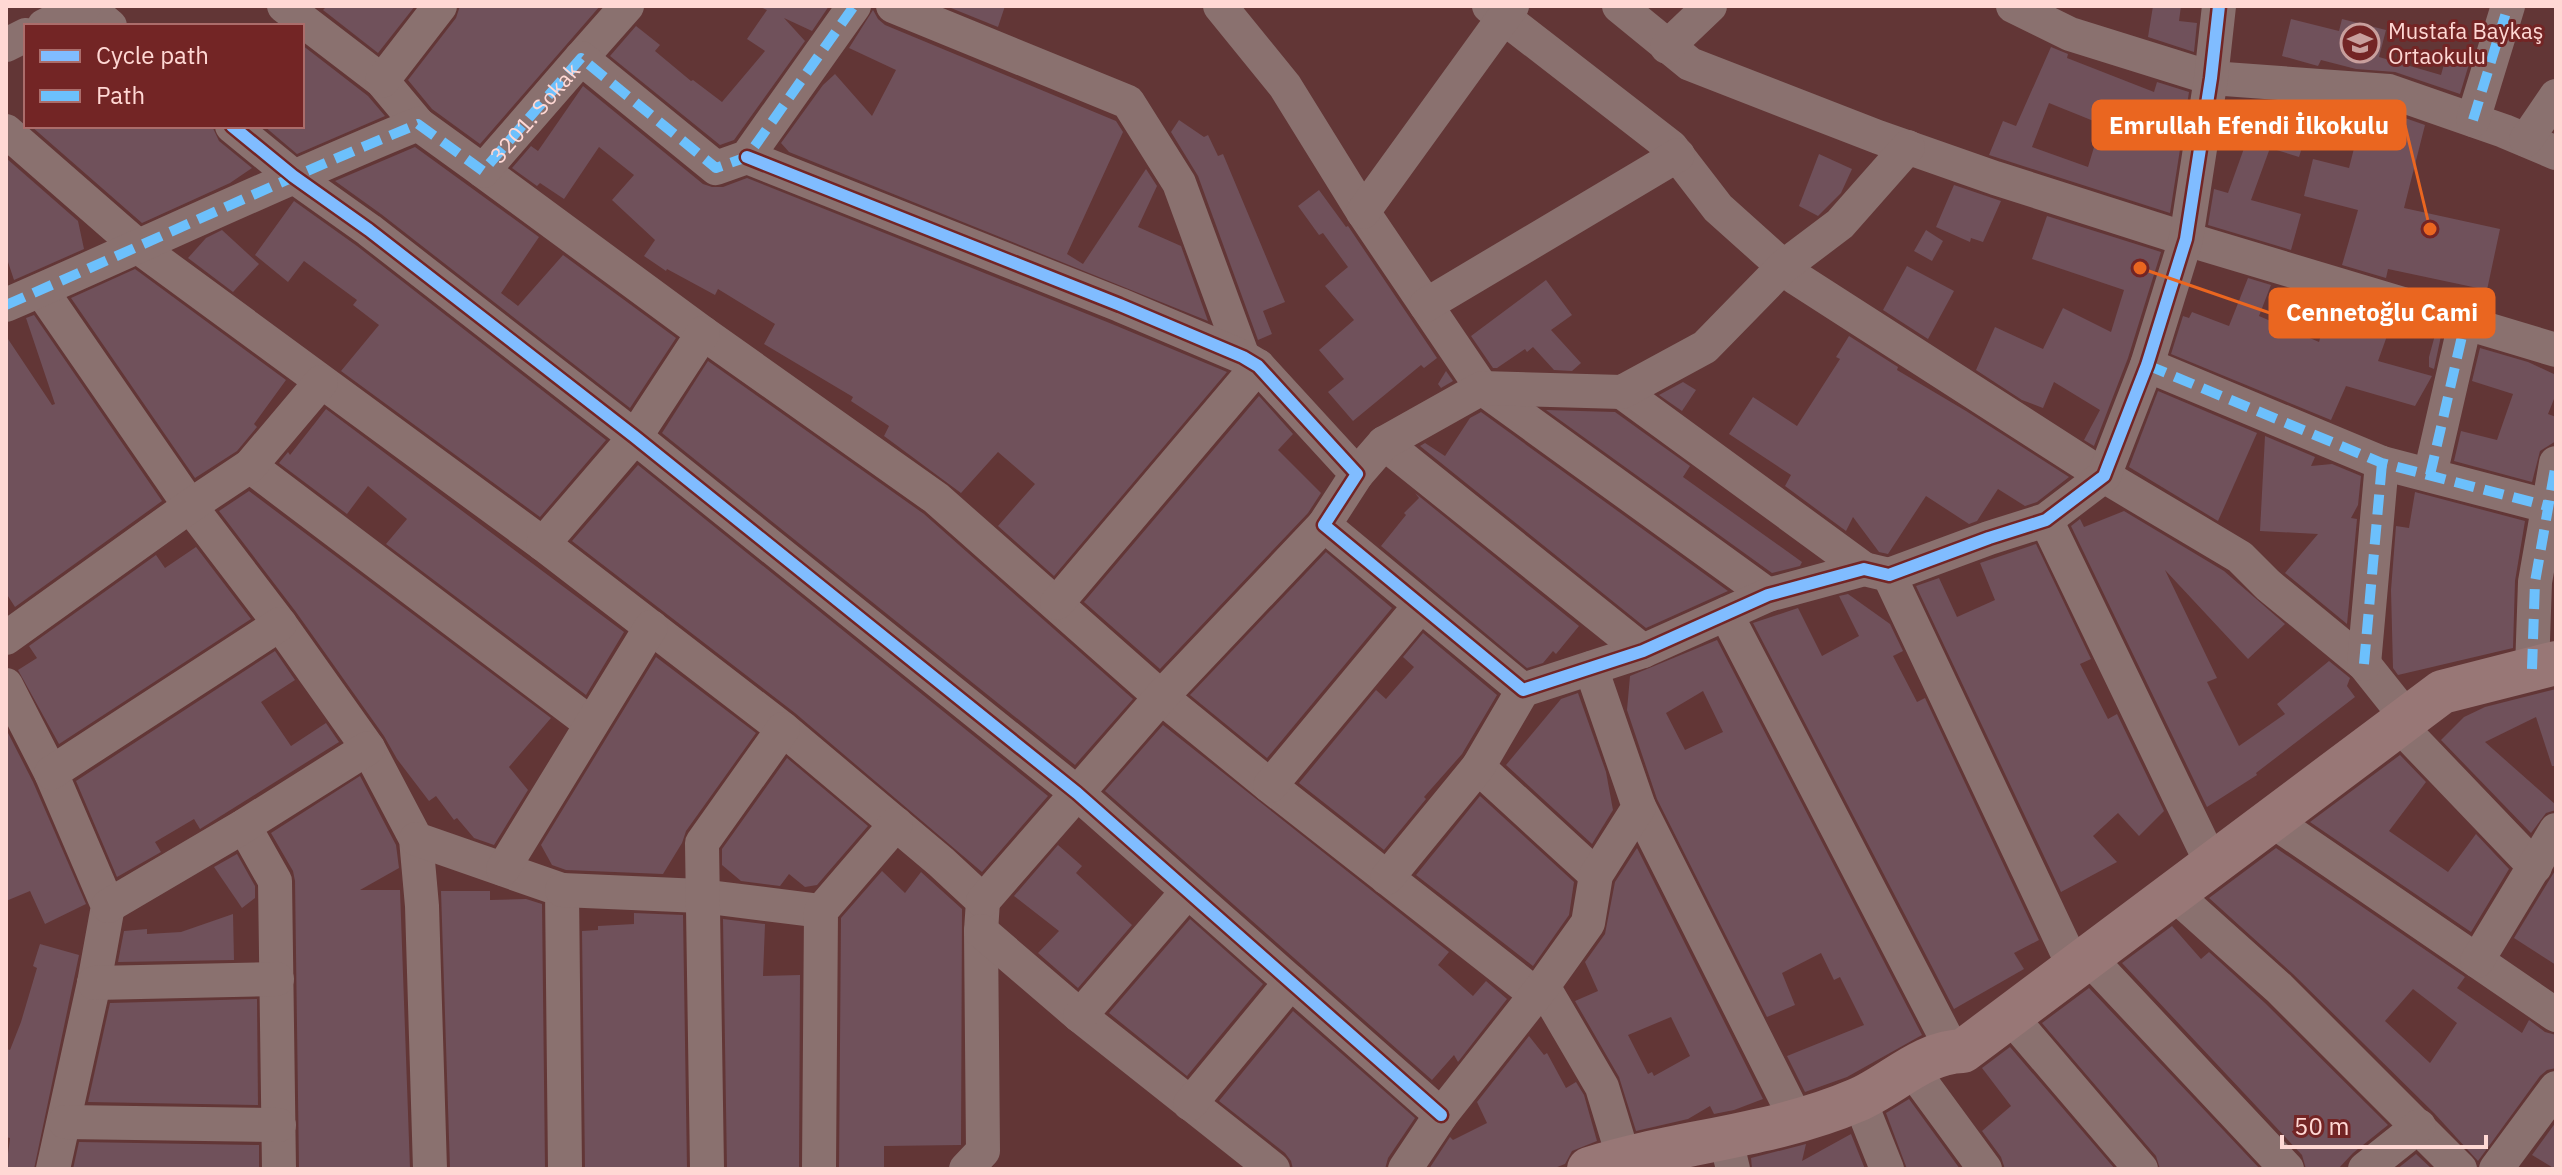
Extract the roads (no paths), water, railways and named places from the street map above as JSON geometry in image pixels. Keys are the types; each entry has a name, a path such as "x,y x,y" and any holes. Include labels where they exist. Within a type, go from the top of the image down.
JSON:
{"main road":[{"path":"1613,1165 1730,1154 1797,1121 1859,1099 1911,1068 1953,1051 1963,1051 2442,692 2544,666"}],"street":[{"path":"48,24 85,6 108,24"},
{"name":"3201. Sokak","path":"284,6 382,81 418,124 483,171 581,58 716,168 747,157"},
{"path":"382,81 440,6"},
{"path":"581,58 627,6"},
{"path":"854,6 747,157 1120,305 1251,361"},
{"path":"893,6 1128,102 1179,183 1251,361 1357,474"},
{"path":"1220,6 1285,86 1363,212 1482,388 1768,595"},
{"path":"1619,6 1690,64 1908,147 2186,239 2556,350"},
{"path":"1667,47 1710,6"},
{"path":"2013,6 2070,34 2211,78 2389,91 2541,146 2556,96"},
{"path":"1387,878 1478,767 1523,690 1643,651 1768,595 1877,572 2046,520 2104,476 2147,365 2186,239 2219,6"},
{"path":"2473,120 2508,6"},
{"path":"1363,212 1502,10 1671,147 1718,208 1796,278 2104,476 2240,557 2268,585 2364,664 2402,721 2535,867"},
{"path":"6,45 24,36"},
{"path":"6,305 140,248 293,176 418,124"},
{"path":"234,128 635,437 1077,793 1441,1115"},
{"path":"6,131 140,248 543,544 783,729 896,824 1080,1016 1273,1169"},
{"path":"966,1169 983,1151 982,916 1077,793 1161,697 1324,525 1357,474 1384,443 1482,388 1622,392 1705,347 1783,267 1840,224 1908,147"},
{"path":"1426,305 1678,155"},
{"path":"483,171 703,333 936,498 1161,697 1270,786 1387,878 1539,990 1602,1087 1613,1165"},
{"path":"41,290 190,506 280,624 368,748 416,839 422,906 430,1169"},
{"path":"2430,475 2465,323"},
{"path":"543,544 635,437 703,333"},
{"path":"1057,603 1251,361"},
{"path":"2147,365 2382,463 2547,506"},
{"path":"6,638 250,466 321,382"},
{"path":"1622,392 1877,572 2081,962 2287,1169"},
{"path":"1384,443 1643,651"},
{"path":"2364,664 2382,463"},
{"path":"2544,666 2535,582 2556,463"},
{"path":"250,466 590,723"},
{"path":"2046,520 2212,864"},
{"path":"1324,525 1523,690"},
{"path":"1270,786 1420,606"},
{"path":"1726,614 1953,1051"},
{"path":"51,773 280,624"},
{"path":"503,869 651,627"},
{"path":"1591,668 1639,807 1797,1121"},
{"path":"6,685 51,773 108,906 53,1169"},
{"path":"707,1169 702,843 783,729"},
{"path":"108,906 368,748"},
{"path":"1478,767 1596,875"},
{"path":"1405,1169 1441,1115 1588,923 1596,875 1639,807"},
{"path":"2270,819 2556,1015"},
{"path":"819,1169 821,911 896,824"},
{"path":"244,826 275,881 279,1169"},
{"path":"2477,961 2556,830"},
{"path":"416,839 562,890 701,896 821,911"},
{"path":"562,890 565,1169"},
{"path":"1080,1016 1187,892"},
{"path":"2173,893 2279,988 2460,1169"},
{"path":"94,983 277,979"},
{"path":"1190,1104 1291,982"},
{"path":"2010,1016 2141,1169"},
{"path":"1911,1068 1985,1169"},
{"path":"2496,1169 2556,1088"},
{"path":"1859,1099 1887,1169"},
{"path":"65,1122 279,1125"},
{"path":"2365,1169 2419,1126"}],"place":[{"name":"Mustafa Baykaş Ortaokulu","path":"2360,43"},
{"name":"Emrullah Efendi İlkokulu","path":"2430,229"},
{"name":"Cennetoğlu Cami","path":"2140,268"}]}
